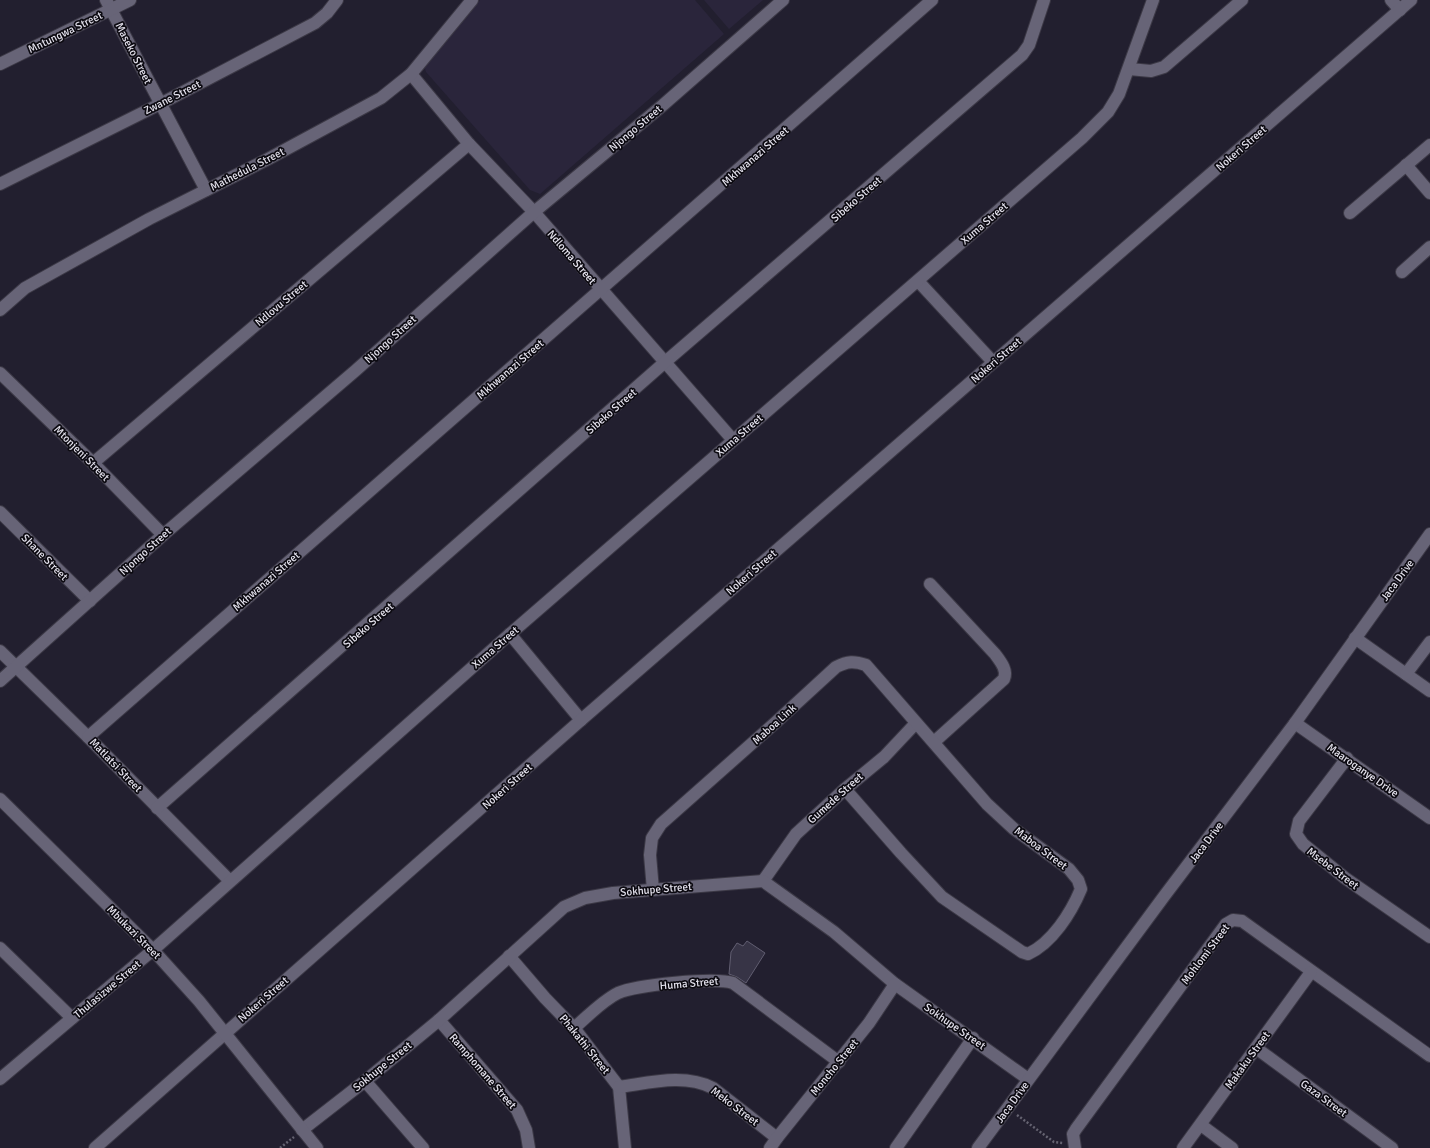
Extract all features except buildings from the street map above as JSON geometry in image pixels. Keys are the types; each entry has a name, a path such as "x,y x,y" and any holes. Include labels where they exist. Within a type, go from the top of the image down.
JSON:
{"street":[{"name":"Mntungwa Street","path":"0,64 109,5 130,0"},
{"name":"Zwane Street","path":"0,184 160,104 315,23 327,13 337,0"},
{"name":"Mathedula Street","path":"0,310 25,288 149,219 366,107 394,89 411,74 472,0"},
{"name":"Njongo Street","path":"0,681 163,535 343,381 534,212 663,105 783,0"},
{"name":"Mkhwanazi Street","path":"88,736 932,0"},
{"name":"Sibeko Street","path":"157,808 664,363 1022,55 1029,45 1044,0"},
{"name":"Xuma Street","path":"230,881 510,634 1082,138 1108,112 1119,94 1153,0"},
{"path":"1129,69 1151,71 1164,67 1242,0"},
{"path":"1391,0 1400,10"},
{"name":"Nokeri Street","path":"95,1148 581,720 1411,0"},
{"name":"Maseko Street","path":"109,5 206,190"},
{"name":"Ndloma Street","path":"411,74 470,144 534,212 664,363 733,440"},
{"name":"Ndlovu Street","path":"93,464 470,144"},
{"path":"1350,213 1430,145"},
{"path":"1406,166 1430,193"},
{"path":"1402,272 1430,247"},
{"path":"918,281 993,362"},
{"name":"Mtonjeni Street","path":"0,373 163,535"},
{"name":"Shane Street","path":"0,512 90,601"},
{"name":"Jaca Drive","path":"978,1148 1295,723 1430,534"},
{"path":"930,584 995,654 1004,667 1006,675 1004,679 934,742"},
{"path":"510,634 581,720"},
{"path":"1355,638 1430,691"},
{"path":"1406,674 1430,642"},
{"name":"Matlatsi Street","path":"0,651 88,736 230,881"},
{"name":"Maboa Link","path":"653,890 650,855 652,838 661,824 836,667 847,661 854,661 866,665 934,742"},
{"name":"Gumede Street","path":"763,881 796,834 845,788 884,757 916,723"},
{"name":"Maaroganye Drive","path":"1295,723 1347,758 1430,818"},
{"name":"Maboa Street","path":"845,788 901,853 942,897 1022,952 1028,954 1034,951 1040,947 1058,928 1077,900 1081,889 1078,880 1069,869 1014,829 987,804 934,742"},
{"name":"Msebe Street","path":"1347,758 1299,822 1296,834 1303,844 1345,878 1430,937"},
{"name":"Mbukazi Street","path":"0,799 153,950 199,1001 317,1148"},
{"name":"Thulasizwe Street","path":"0,1079 153,950 230,881"},
{"name":"Sokhupe Street","path":"302,1130 365,1081 439,1020 564,907 585,898 613,893 763,881 834,932 895,984 974,1038 1028,1079"},
{"name":"Mohlomi Street","path":"1074,1146 1073,1134 1076,1129 1230,921 1242,921 1430,1056"},
{"path":"0,948 72,1018"},
{"name":"Phakathi Street","path":"510,956 545,998 574,1028 619,1087"},
{"name":"Makaku Street","path":"1183,1148 1311,972"},
{"name":"Huma Street","path":"574,1028 607,1000 618,993 646,987 725,980 733,983 839,1062"},
{"name":"Moncho Street","path":"774,1143 869,1023 895,984"},
{"name":"Ramphomane Street","path":"439,1020 517,1110 526,1130 529,1148"},
{"path":"896,1148 974,1038"},
{"name":"Gaza Street","path":"1256,1048 1392,1148"},
{"name":"Meko Street","path":"619,1087 679,1080 701,1082 713,1088 774,1143"},
{"path":"365,1081 423,1148"},
{"path":"619,1087 625,1148"},
{"path":"1201,1125 1232,1148"}],"path":[{"path":"1007,1109 1054,1142 1074,1146"},
{"path":"280,1148 302,1130"}],"shaded area":[{"path":"480,0 695,0 724,34 540,194 530,190 426,72 424,65"},
{"path":"704,0 763,0 729,29"}]}
